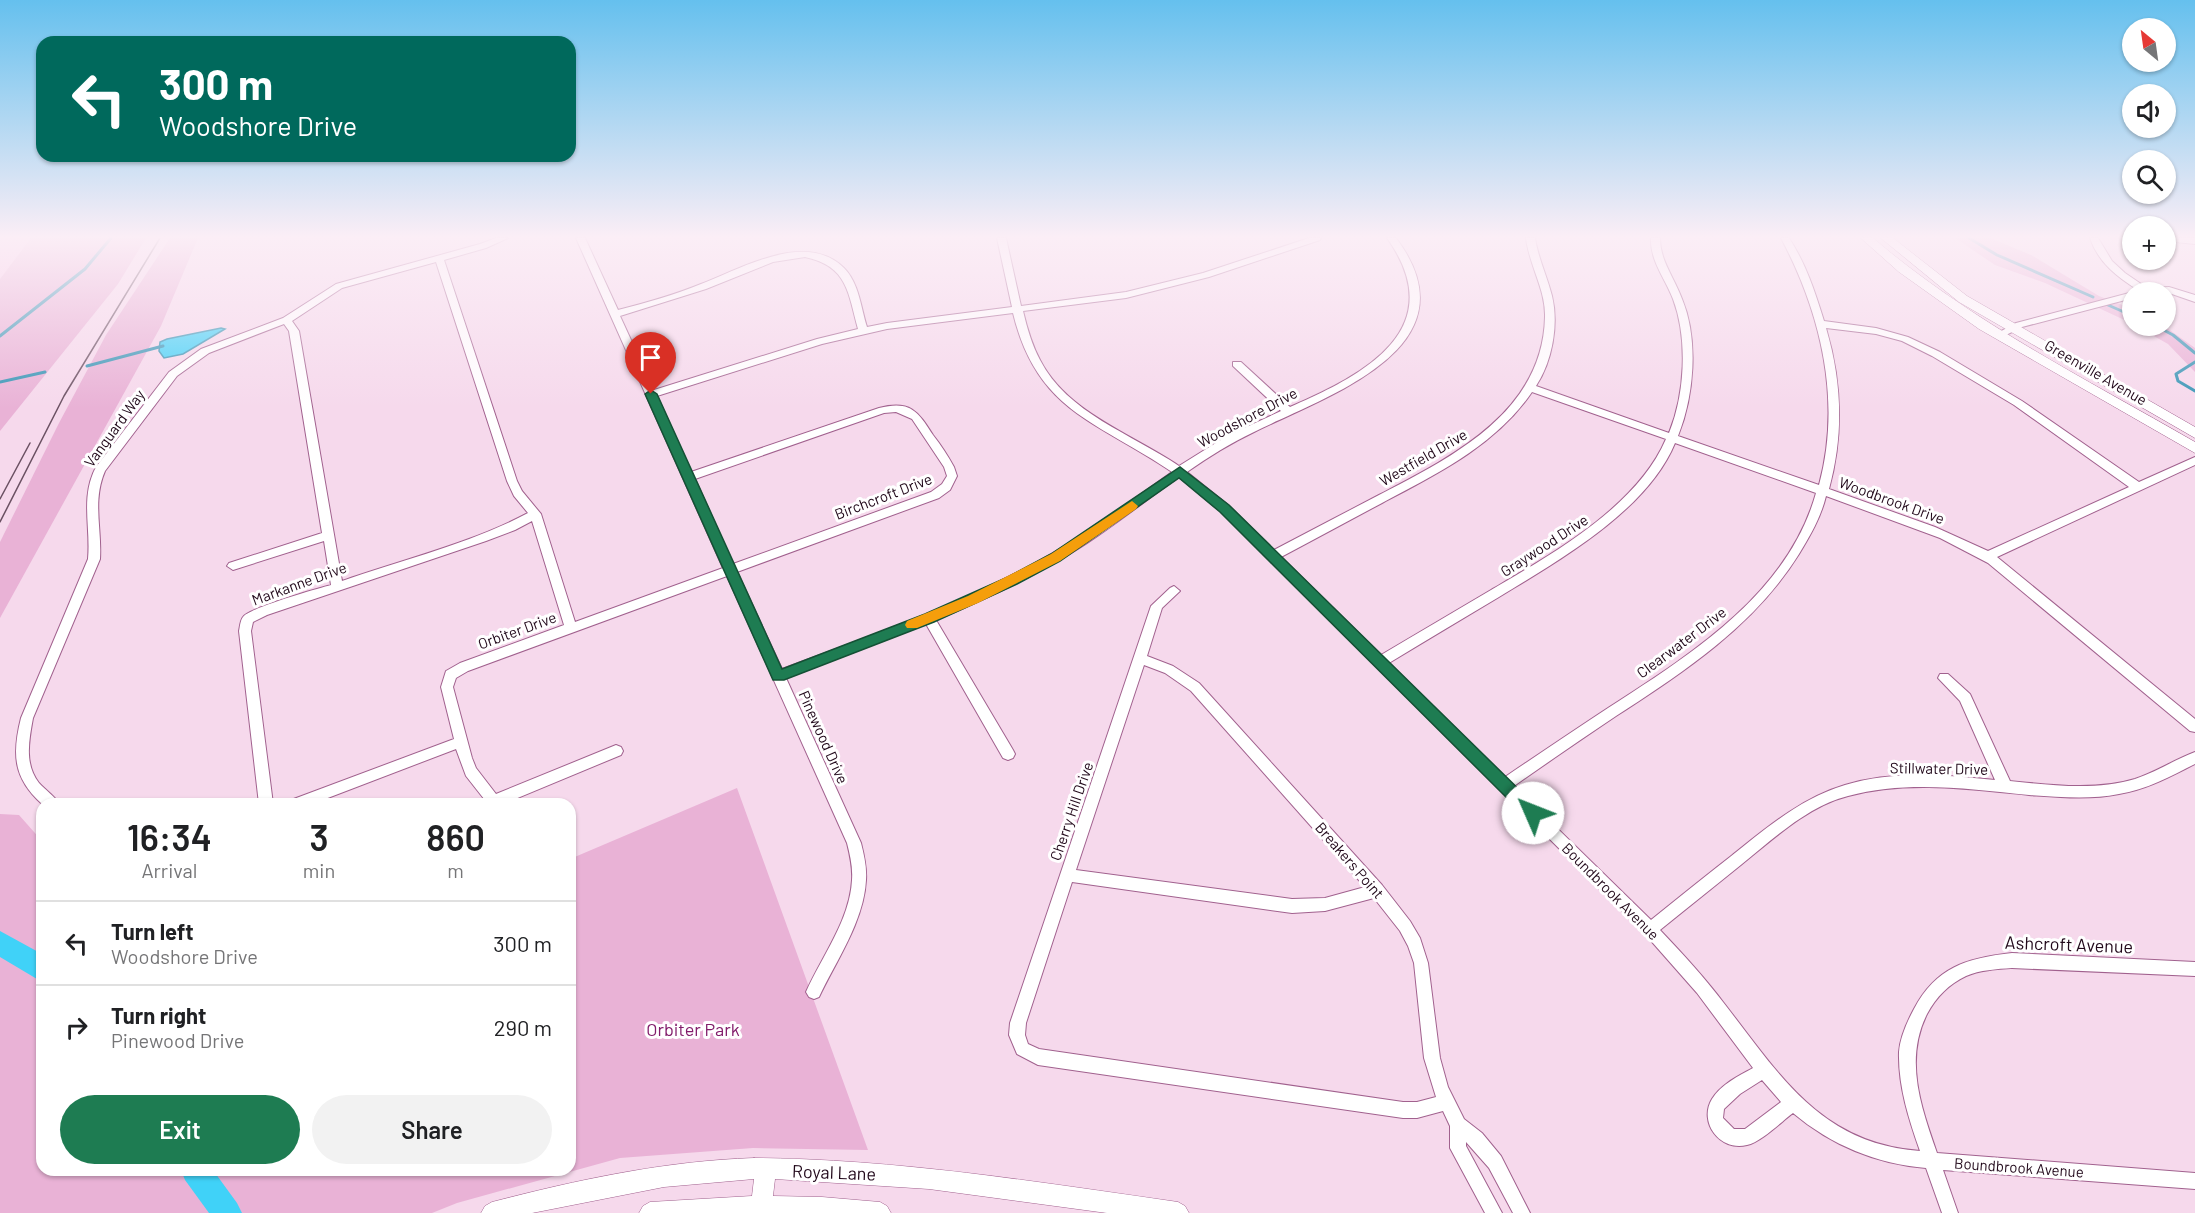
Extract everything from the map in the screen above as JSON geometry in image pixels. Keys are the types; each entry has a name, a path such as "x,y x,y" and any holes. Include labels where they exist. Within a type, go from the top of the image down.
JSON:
{"main road":[{"name":"Greenville Avenue","path":"1934,295 2195,448"},
{"name":"Greenville Avenue","path":"1959,295 2012,328 2195,433"},
{"path":"760,1204 766,1169"},
{"name":"Royal Lane","path":"492,1213 630,1180 725,1170 766,1169 906,1175 1178,1213"},
{"path":"650,1213 760,1204 836,1207 880,1213"}],"street":[{"name":"Vanguard Way","path":"45,798 32,786 26,775 21,762 20,743 27,718 94,559 96,548 90,498 93,483 107,461 182,367 219,345 286,320 323,295"},
{"path":"451,295 512,481 518,493 535,514 571,628"},
{"name":"Pinewood Drive","path":"606,295 854,843 859,865 859,883 854,904 814,992"},
{"path":"615,314 678,295"},
{"path":"852,295 863,331"},
{"name":"Boundbrook Avenue","path":"1015,295 1029,348 1036,363 1062,395 1095,422 1180,471 1207,493 1273,556 1650,928 1692,974 1762,1071 1792,1104 1816,1123 1870,1150 1900,1158 2195,1180"},
{"path":"651,394 804,345 863,331 1126,295"},
{"name":"Woodshore Drive","path":"778,676 929,618 1003,585 1055,558 1180,471 1240,434 1366,372 1384,358 1403,336 1415,311 1416,295"},
{"name":"Westfield Drive","path":"1273,556 1453,460 1485,439 1508,417 1531,388 1541,368 1548,342 1550,316 1545,295"},
{"name":"Graywood Drive","path":"1380,662 1567,550 1591,534 1637,491 1661,460 1673,439 1683,410 1689,380 1686,328 1676,295"},
{"name":"Clearwater Drive","path":"1504,785 1693,658 1725,633 1767,591 1785,568 1814,518 1824,491 1833,451 1836,400 1829,355 1809,295"},
{"path":"2000,335 2012,328 2122,298"},
{"path":"286,320 294,331 337,587"},
{"path":"1820,324 1876,331 1905,339 1936,354 2018,403 2139,488"},
{"path":"1237,364 1288,411"},
{"name":"Woodbrook Drive","path":"1531,388 1942,534 1988,556 2195,728"},
{"name":"Birchcroft Drive","path":"688,477 883,410 896,408 908,410 916,416 949,467 952,476 946,487 935,495 730,570"},
{"path":"1988,556 2195,461"},
{"name":"Markanne Drive","path":"265,798 245,631 248,619 262,612 482,538 511,527 535,514"},
{"path":"233,566 328,536"},
{"name":"Orbiter Drive","path":"492,798 471,772 460,742 447,687 450,675 464,667 730,570"},
{"name":"Cherry Hill Drive","path":"1174,591 1157,606 1067,875 1018,1023 1017,1035 1022,1049 1038,1057 1403,1110 1417,1110 1447,1102"},
{"path":"929,618 1008,754"},
{"name":"Breakers Point","path":"1140,659 1158,663 1175,671 1195,687 1377,890 1406,926 1415,944 1426,990 1432,1058 1447,1102 1458,1125 1458,1148 1494,1213"},
{"path":"1944,678 1965,698 2005,786"},
{"path":"312,798 460,742"},
{"path":"504,798 616,751"},
{"name":"Stillwater Drive","path":"1650,928 1789,819 1823,799 1870,785 1899,782 2081,791 2111,790 2134,786 2195,758"},
{"path":"1067,875 1304,907 1334,904 1377,890"},
{"name":"Ashcroft Avenue","path":"1950,1213 1915,1108 1907,1054 1920,1009 1932,991 1950,976 1974,965 2007,959 2195,969"},
{"path":"1762,1071 1716,1103 1713,1113 1718,1126 1729,1136 1748,1137 1792,1104"},
{"name":"Breakers Point","path":"1458,1125 1476,1139 1495,1162 1522,1213"}],"green space":[{"path":"0,295 109,295 0,431"},
{"path":"133,295 174,295 161,326 0,618 0,542 106,335"},
{"path":"2070,295 2099,296 2122,305 2122,319"},
{"path":"2176,335 2195,348 2195,372 2168,344 2154,336"},
{"name":"Orbiter Park","path":"737,788 868,1150 753,1148 620,1158 576,1170 576,856"},
{"name":"Orbiter Park","path":"0,814 19,815 36,834 36,1176 555,1176 457,1203 432,1213 0,1213"}],"water":[{"path":"225,329 183,354 164,358 159,351 160,342 167,339"}],"waterway":[{"path":"0,336 53,295"},
{"path":"2088,295 2093,297"},
{"path":"2108,305 2122,311"},
{"path":"2174,336 2195,353"},
{"path":"87,366 163,346"},
{"path":"2195,362 2176,374 2178,381 2195,391"},
{"path":"0,382 45,372"},
{"path":"0,943 36,965"},
{"path":"199,1176 227,1213"}],"tram line":[{"path":"0,522 64,396 126,295"},
{"path":"0,499 30,443"}],"slow traffic":[{"path":"912,625 973,600 1055,558 1132,506"}],"route":[{"path":"651,394 778,676 929,618 1013,580 1055,558 1180,471 1224,508 1533,813"}]}
